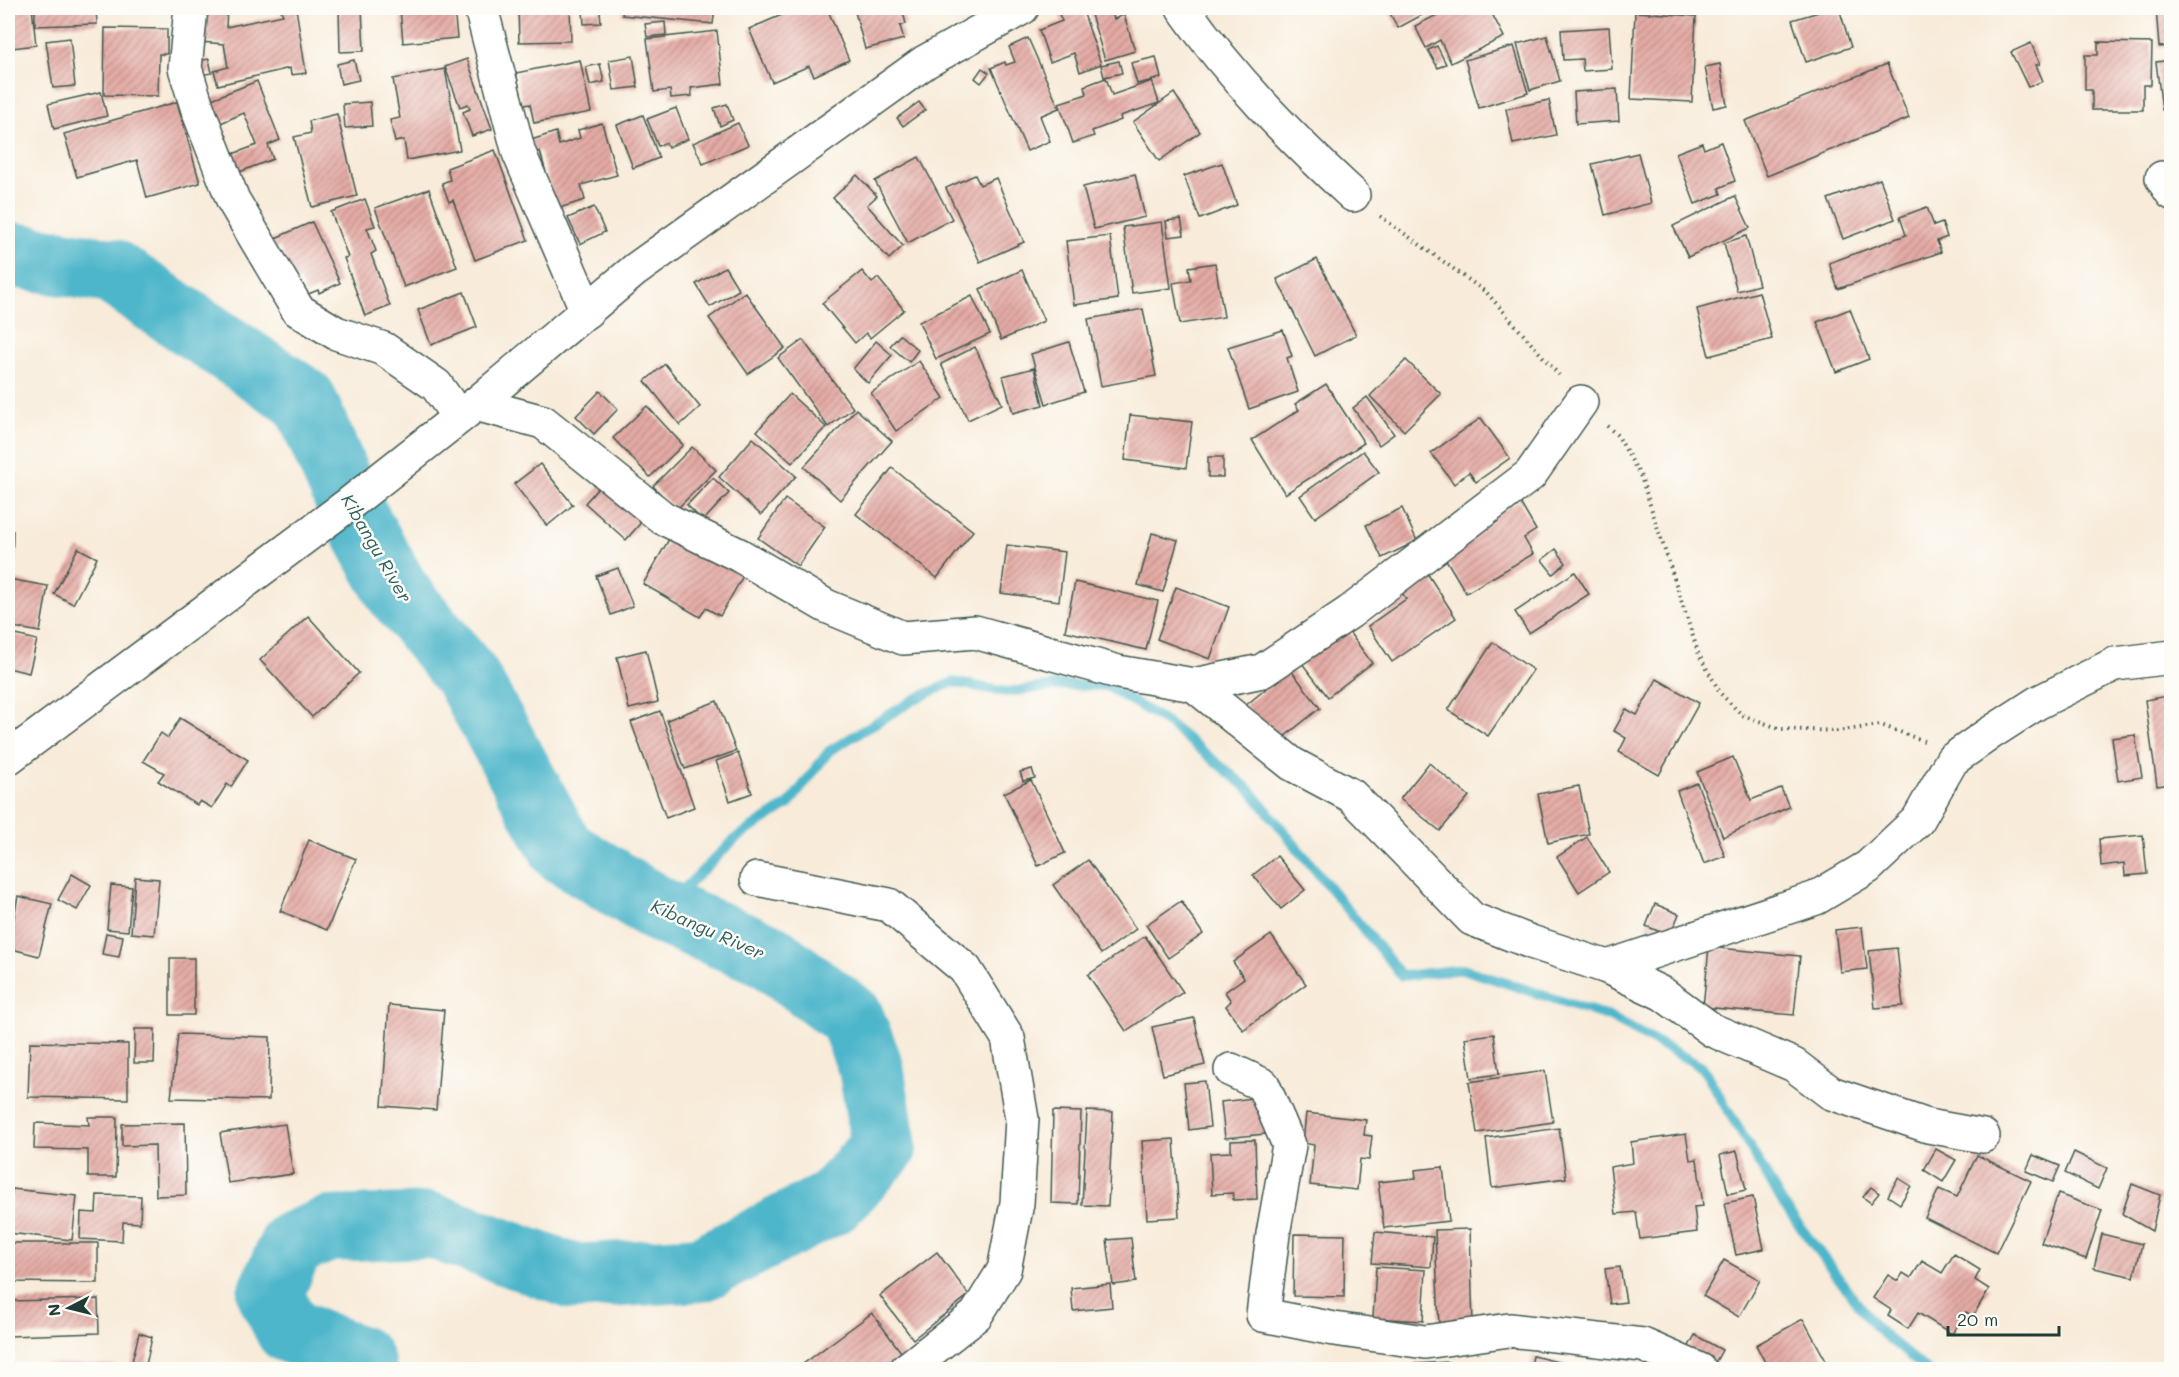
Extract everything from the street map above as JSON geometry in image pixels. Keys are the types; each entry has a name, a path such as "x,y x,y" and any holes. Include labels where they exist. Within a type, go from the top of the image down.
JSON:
{"street":[{"path":"191,8 185,68 198,110 233,200 298,310 336,333 384,349 467,411 543,422 663,518 739,555 825,606 903,638 975,632 1118,672 1194,685 1262,671 1350,612 1530,475 1581,402"},
{"path":"481,8 519,153 587,311"},
{"path":"8,758 131,668 467,411 635,270 925,62 1022,8"},
{"path":"1183,8 1215,54 1281,128 1353,195"},
{"path":"1607,967 1816,898 1868,867 1918,820 1952,760 2037,703 2115,664 2172,657"},
{"path":"1194,685 1292,764 1352,796 1472,920 1607,967 1663,994 1712,1030 1794,1065 1831,1093 1928,1126 1983,1136"},
{"path":"757,879 889,904 965,969 1008,1038 1022,1119 1017,1203 1004,1270 976,1315 906,1370"},
{"path":"1231,1070 1263,1085 1288,1145 1263,1315 1334,1329 1425,1342 1509,1329 1643,1345 1700,1370"}],"path":[{"path":"1353,195 1487,293 1544,356 1581,402 1618,436 1641,477 1699,655 1721,694 1742,715 1781,729 1837,731 1881,725 1919,737 1952,760"}],"building":[{"path":"8,8 32,8 36,45 12,48"},
{"path":"35,8 96,8 97,24 35,26"},
{"path":"205,8 227,8 226,27 283,15 281,10 296,8 306,73 291,75 290,68 218,85 214,71 228,67 224,44 200,42"},
{"path":"339,8 362,8 364,51 340,52"},
{"path":"400,8 454,8 457,38 403,43"},
{"path":"518,8 570,8 571,41 519,42"},
{"path":"623,8 715,8 713,24 622,15"},
{"path":"798,8 827,8 849,60 814,76 809,66 772,82 749,29"},
{"path":"854,8 917,8 903,12 906,24 900,26 904,39 865,49"},
{"path":"1082,8 1101,64 1080,72 1074,53 1050,62 1039,30 1062,21 1059,14"},
{"path":"1089,8 1111,8 1114,19 1124,15 1135,51 1105,60"},
{"path":"1387,8 1435,8 1398,28"},
{"path":"1441,8 1489,8 1504,37 1451,63 1440,40 1426,48 1415,26 1443,12"},
{"path":"1839,8 1851,47 1806,62 1792,20"},
{"path":"2156,8 2172,8 2172,46 2159,47"},
{"path":"583,11 600,11 601,23 584,24"},
{"path":"1635,12 1696,16 1692,102 1631,99"},
{"path":"665,22 666,35 647,37 645,24"},
{"path":"1609,27 1612,69 1583,71 1582,59 1563,60 1561,30"},
{"path":"105,28 167,29 167,54 159,54 158,96 104,95"},
{"path":"717,31 723,84 691,88 692,96 671,98 670,90 654,92 647,39"},
{"path":"1547,36 1560,81 1530,90 1517,44"},
{"path":"70,38 75,86 53,88 46,41"},
{"path":"1028,38 1059,108 1040,116 1050,141 1027,151 991,68 1005,62 1006,65 1015,62 1009,47"},
{"path":"2098,42 2152,43 2151,85 2143,85 2143,110 2092,110 2092,90 2085,90 2085,55 2098,55"},
{"path":"2031,43 2040,64 2036,65 2043,81 2028,87 2011,52"},
{"path":"1437,46 1446,64 1438,68 1428,50"},
{"path":"1514,46 1528,93 1479,108 1465,60"},
{"path":"633,56 638,87 614,90 609,60"},
{"path":"1156,57 1161,78 1137,84 1131,63"},
{"path":"209,59 212,73 200,75 197,61"},
{"path":"467,59 492,129 472,136 463,112 470,109 468,104 460,107 445,67"},
{"path":"354,60 359,80 341,84 337,64"},
{"path":"580,60 591,112 534,123 530,104 523,105 516,73"},
{"path":"2172,60 2172,109 2162,110 2156,62"},
{"path":"1119,61 1122,73 1104,77 1101,65"},
{"path":"600,64 604,82 590,85 586,67"},
{"path":"1720,64 1727,105 1713,108 1705,67"},
{"path":"1887,64 1909,118 1767,176 1745,121"},
{"path":"982,68 989,73 981,83 975,78"},
{"path":"445,69 460,150 407,160 404,140 395,142 390,120 400,118 393,79"},
{"path":"1106,78 1112,95 1152,81 1159,103 1120,116 1121,120 1092,131 1094,136 1073,143 1059,103 1087,94 1084,86"},
{"path":"257,81 280,140 268,145 273,159 237,173 230,155 257,145 244,113 216,125 207,101"},
{"path":"1617,89 1619,121 1576,124 1574,92"},
{"path":"101,92 107,116 54,129 48,104"},
{"path":"1174,93 1200,132 1159,161 1133,122"},
{"path":"1549,100 1556,135 1513,144 1506,109"},
{"path":"177,102 200,183 147,198 137,160 77,177 64,134"},
{"path":"370,102 372,126 345,128 343,104"},
{"path":"919,102 925,110 903,126 897,118"},
{"path":"727,104 733,120 720,126 714,108"},
{"path":"676,108 688,139 668,147 666,143 658,146 647,119"},
{"path":"337,114 357,196 312,207 294,137 311,133 309,121"},
{"path":"643,115 659,158 633,168 617,125"},
{"path":"602,123 617,175 581,185 585,200 556,209 540,151 535,153 531,140 556,132 559,145 580,138 578,130"},
{"path":"738,123 748,145 703,164 693,143"},
{"path":"1721,142 1735,181 1719,188 1721,194 1695,204 1676,153 1702,143 1704,149"},
{"path":"495,150 528,240 475,260 453,200 449,202 442,183 450,180 447,168"},
{"path":"1638,153 1651,203 1605,215 1592,164"},
{"path":"919,157 952,219 908,243 875,181"},
{"path":"1222,163 1237,205 1200,219 1184,176"},
{"path":"1135,174 1145,217 1094,229 1083,187"},
{"path":"857,175 877,196 867,205 903,246 889,259 833,198"},
{"path":"975,175 980,185 996,178 1024,242 980,262 946,188"},
{"path":"1880,179 1895,219 1843,239 1828,199"},
{"path":"429,189 457,267 404,287 375,208"},
{"path":"1735,196 1750,228 1688,257 1673,226"},
{"path":"365,199 375,226 367,228 376,251 371,254 390,306 365,316 344,258 348,257 331,212"},
{"path":"594,207 605,232 580,244 568,218"},
{"path":"1927,207 1934,226 1942,223 1947,237 1937,241 1941,252 1838,289 1829,263 1906,235 1900,217"},
{"path":"1181,219 1184,235 1168,237 1166,221"},
{"path":"312,222 340,283 319,293 318,290 306,295 299,279 290,283 286,260 280,247 275,249 271,240"},
{"path":"1162,222 1171,288 1132,293 1123,227"},
{"path":"1110,236 1118,299 1074,305 1066,241"},
{"path":"1746,236 1759,285 1737,291 1724,243"},
{"path":"1317,259 1356,335 1315,356 1277,279"},
{"path":"1215,263 1224,317 1180,324 1173,283 1191,280 1189,267"},
{"path":"725,267 739,290 710,307 696,284"},
{"path":"1022,270 1044,321 1001,340 980,289"},
{"path":"862,271 872,283 878,278 904,310 870,338 866,333 855,343 822,303"},
{"path":"464,292 477,327 431,345 418,310"},
{"path":"745,292 785,348 748,374 709,318"},
{"path":"1759,292 1772,339 1709,356 1697,309"},
{"path":"972,296 990,334 936,359 919,322"},
{"path":"1143,309 1156,376 1101,386 1088,319"},
{"path":"1850,309 1869,359 1836,372 1817,322"},
{"path":"1283,330 1292,356 1287,358 1298,392 1249,409 1228,347"},
{"path":"900,335 918,350 909,362 890,346"},
{"path":"803,340 853,408 828,427 778,358"},
{"path":"876,341 892,355 868,383 853,369"},
{"path":"1069,342 1084,392 1046,404 1031,354"},
{"path":"975,347 1002,404 968,420 941,364"},
{"path":"1406,360 1441,394 1404,431 1370,396"},
{"path":"919,361 944,398 896,431 871,393"},
{"path":"665,364 700,407 680,425 645,381"},
{"path":"1034,368 1043,405 1013,413 1003,376"},
{"path":"1326,384 1364,443 1285,494 1252,440 1299,410 1295,404"},
{"path":"600,391 618,409 594,434 576,416"},
{"path":"790,394 826,427 792,463 757,431"},
{"path":"1367,397 1394,434 1379,445 1353,408"},
{"path":"647,406 683,445 650,477 613,438"},
{"path":"856,409 892,441 840,500 804,467"},
{"path":"1130,415 1192,422 1186,468 1125,460"},
{"path":"1481,418 1510,458 1476,482 1469,472 1454,484 1431,453"},
{"path":"753,438 796,476 761,515 719,477"},
{"path":"692,447 716,470 676,510 653,486"},
{"path":"1363,451 1379,472 1315,518 1300,496"},
{"path":"1208,457 1223,457 1223,477 1208,477"},
{"path":"540,464 573,505 547,526 514,484"},
{"path":"892,468 973,531 937,578 856,514"},
{"path":"608,477 649,513 626,540 585,503"},
{"path":"713,478 729,493 703,521 687,505"},
{"path":"785,499 825,527 798,566 758,538"},
{"path":"1519,501 1536,530 1524,538 1533,554 1466,593 1439,548"},
{"path":"1402,508 1417,541 1382,558 1366,525"},
{"path":"8,531 13,531 12,568 8,568"},
{"path":"1152,533 1178,540 1163,592 1138,585"},
{"path":"672,534 743,576 720,616 706,608 700,617 643,584"},
{"path":"1007,545 1065,552 1059,601 1001,593"},
{"path":"78,548 97,558 73,604 54,594"},
{"path":"1556,549 1566,563 1553,574 1542,560"},
{"path":"618,568 633,606 611,615 596,576"},
{"path":"1575,572 1589,594 1529,633 1515,612"},
{"path":"1427,573 1456,618 1392,662 1368,626 1406,599 1401,591"},
{"path":"8,579 48,586 40,632 8,626"},
{"path":"1075,582 1158,601 1146,650 1065,631"},
{"path":"1176,587 1229,607 1210,659 1157,639"},
{"path":"308,616 359,673 312,717 260,660"},
{"path":"1346,628 1372,663 1328,697 1301,662"},
{"path":"8,633 37,640 29,673 8,668"},
{"path":"1493,642 1533,670 1488,736 1448,710"},
{"path":"646,650 658,702 629,709 617,657"},
{"path":"1290,669 1320,708 1275,744 1245,706"},
{"path":"1657,679 1699,703 1659,775 1619,752 1626,738 1614,731 1626,709 1637,715"},
{"path":"2172,695 2172,784 2157,786 2145,700"},
{"path":"717,701 736,751 685,769 667,720"},
{"path":"660,711 694,807 666,818 631,722"},
{"path":"180,718 248,760 231,787 227,784 212,808 200,801 197,805 158,781 164,773 143,761 161,733 168,738"},
{"path":"2135,735 2142,777 2118,781 2112,738"},
{"path":"738,753 752,793 730,801 716,761"},
{"path":"1733,757 1751,800 1781,788 1789,807 1723,837 1697,772"},
{"path":"1429,763 1469,796 1440,831 1400,799"},
{"path":"1032,769 1035,778 1023,781 1020,772"},
{"path":"1031,780 1065,853 1038,866 1004,793"},
{"path":"1697,783 1725,856 1704,864 1677,791"},
{"path":"1579,786 1589,834 1548,843 1538,794"},
{"path":"2143,835 2147,874 2125,876 2124,863 2101,866 2099,839"},
{"path":"1587,837 1609,872 1579,892 1557,857"},
{"path":"309,840 356,859 327,930 280,911"},
{"path":"1277,856 1305,890 1281,909 1253,875"},
{"path":"1088,860 1136,929 1101,954 1053,885"},
{"path":"72,874 91,885 77,910 58,900"},
{"path":"135,877 159,879 154,935 131,933"},
{"path":"111,885 132,887 128,931 107,929"},
{"path":"18,896 52,904 39,956 8,948"},
{"path":"1181,901 1203,934 1168,958 1146,925"},
{"path":"1655,904 1679,914 1670,936 1646,926"},
{"path":"1862,927 1867,969 1840,972 1835,930"},
{"path":"106,933 123,936 119,957 102,954"},
{"path":"1271,935 1306,984 1243,1030 1226,1006 1231,1001 1225,992 1244,978 1233,962"},
{"path":"1145,936 1183,992 1126,1031 1088,975"},
{"path":"1709,947 1800,956 1794,1015 1703,1007"},
{"path":"1897,948 1903,1006 1875,1008 1869,951"},
{"path":"170,958 194,958 194,1015 170,1015"},
{"path":"389,1005 444,1010 436,1110 382,1106"},
{"path":"1194,1018 1205,1065 1163,1075 1152,1027"},
{"path":"135,1029 155,1029 154,1063 134,1063"},
{"path":"178,1034 270,1037 269,1100 171,1098"},
{"path":"1494,1034 1499,1074 1471,1078 1465,1038"},
{"path":"30,1042 128,1044 128,1099 28,1097"},
{"path":"1545,1071 1553,1122 1477,1133 1469,1082"},
{"path":"1205,1081 1210,1127 1189,1130 1184,1083"},
{"path":"1261,1097 1265,1134 1225,1138 1221,1102"},
{"path":"1053,1111 1081,1112 1078,1204 1051,1203"},
{"path":"1087,1111 1113,1112 1108,1206 1082,1205"},
{"path":"1306,1113 1366,1120 1364,1135 1372,1136 1369,1160 1360,1159 1357,1190 1310,1185 1314,1145 1303,1143"},
{"path":"88,1117 117,1117 116,1177 88,1177 88,1150 34,1149 35,1123 89,1125"},
{"path":"185,1123 186,1195 156,1196 155,1145 122,1146 122,1124"},
{"path":"285,1124 293,1174 228,1183 220,1133"},
{"path":"1559,1128 1566,1178 1492,1188 1486,1138"},
{"path":"1686,1134 1690,1160 1697,1159 1703,1206 1694,1207 1697,1232 1640,1239 1636,1212 1616,1214 1610,1167 1633,1163 1631,1142"},
{"path":"1174,1139 1179,1217 1147,1219 1142,1141"},
{"path":"1255,1140 1257,1199 1233,1200 1233,1193 1212,1194 1210,1153 1231,1152 1231,1141"},
{"path":"1936,1149 1956,1160 1943,1182 1924,1170"},
{"path":"1737,1151 1746,1190 1728,1194 1720,1155"},
{"path":"2074,1152 2107,1168 2098,1189 2065,1173"},
{"path":"1977,1155 2031,1181 1996,1253 1925,1218 1939,1189 1957,1197"},
{"path":"2033,1155 2060,1166 2053,1182 2026,1171"},
{"path":"1443,1167 1449,1221 1384,1228 1378,1182 1416,1178 1415,1170"},
{"path":"1898,1178 1911,1186 1900,1204 1888,1196"},
{"path":"2132,1184 2160,1195 2152,1231 2122,1214"},
{"path":"1871,1187 1879,1193 1871,1203 1863,1197"},
{"path":"12,1189 77,1196 72,1240 8,1233"},
{"path":"2058,1194 2102,1210 2086,1259 2041,1243"},
{"path":"97,1195 141,1196 140,1223 123,1222 122,1241 80,1239 81,1212 96,1213"},
{"path":"1753,1197 1764,1249 1736,1255 1725,1203"},
{"path":"1470,1229 1473,1325 1439,1326 1435,1230"},
{"path":"1375,1232 1433,1237 1431,1267 1372,1263"},
{"path":"1294,1234 1345,1235 1344,1297 1293,1296"},
{"path":"2102,1234 2142,1244 2134,1277 2094,1268"},
{"path":"1131,1238 1136,1282 1113,1285 1107,1240"},
{"path":"8,1243 98,1243 98,1283 8,1282"},
{"path":"937,1252 969,1295 913,1339 880,1296"},
{"path":"1954,1254 1980,1270 1975,1280 1989,1289 1973,1316 1966,1312 1952,1334 1918,1313 1908,1329 1888,1316 1891,1310 1873,1298 1888,1275 1898,1281 1903,1273 1911,1278 1922,1261 1942,1273"},
{"path":"1724,1260 1760,1280 1739,1317 1703,1296"},
{"path":"1376,1267 1426,1270 1423,1321 1373,1318"},
{"path":"1620,1267 1626,1302 1610,1304 1605,1269"},
{"path":"1110,1284 1112,1307 1073,1311 1071,1288"},
{"path":"98,1299 99,1333 8,1336 8,1301"},
{"path":"872,1313 907,1360 894,1370 795,1370"},
{"path":"1803,1319 1831,1370 1769,1370 1756,1345"},
{"path":"139,1333 152,1337 145,1370 130,1370"},
{"path":"1695,1335 1722,1350 1715,1363 1688,1348"},
{"path":"1533,1356 1587,1369 1587,1370 1530,1370"},
{"path":"1449,1362 1449,1370 1415,1370 1415,1364"},
{"path":"39,1363 115,1365 115,1370 39,1370"}],"waterway":[{"name":"Kibangu River","path":"8,254 111,271 304,400 349,504 397,591 467,677 563,851 661,911 768,955 851,1017 871,1068 884,1147 833,1202 701,1269 574,1277 430,1225 329,1229 292,1244 270,1294 288,1330 360,1359 364,1370"},
{"path":"661,911 736,838 789,804 829,751 917,698 953,682 1007,692 1063,685 1107,686 1168,723 1250,790 1402,976 1463,969 1610,1017 1702,1067 1784,1205 1875,1327 1927,1370"}]}
